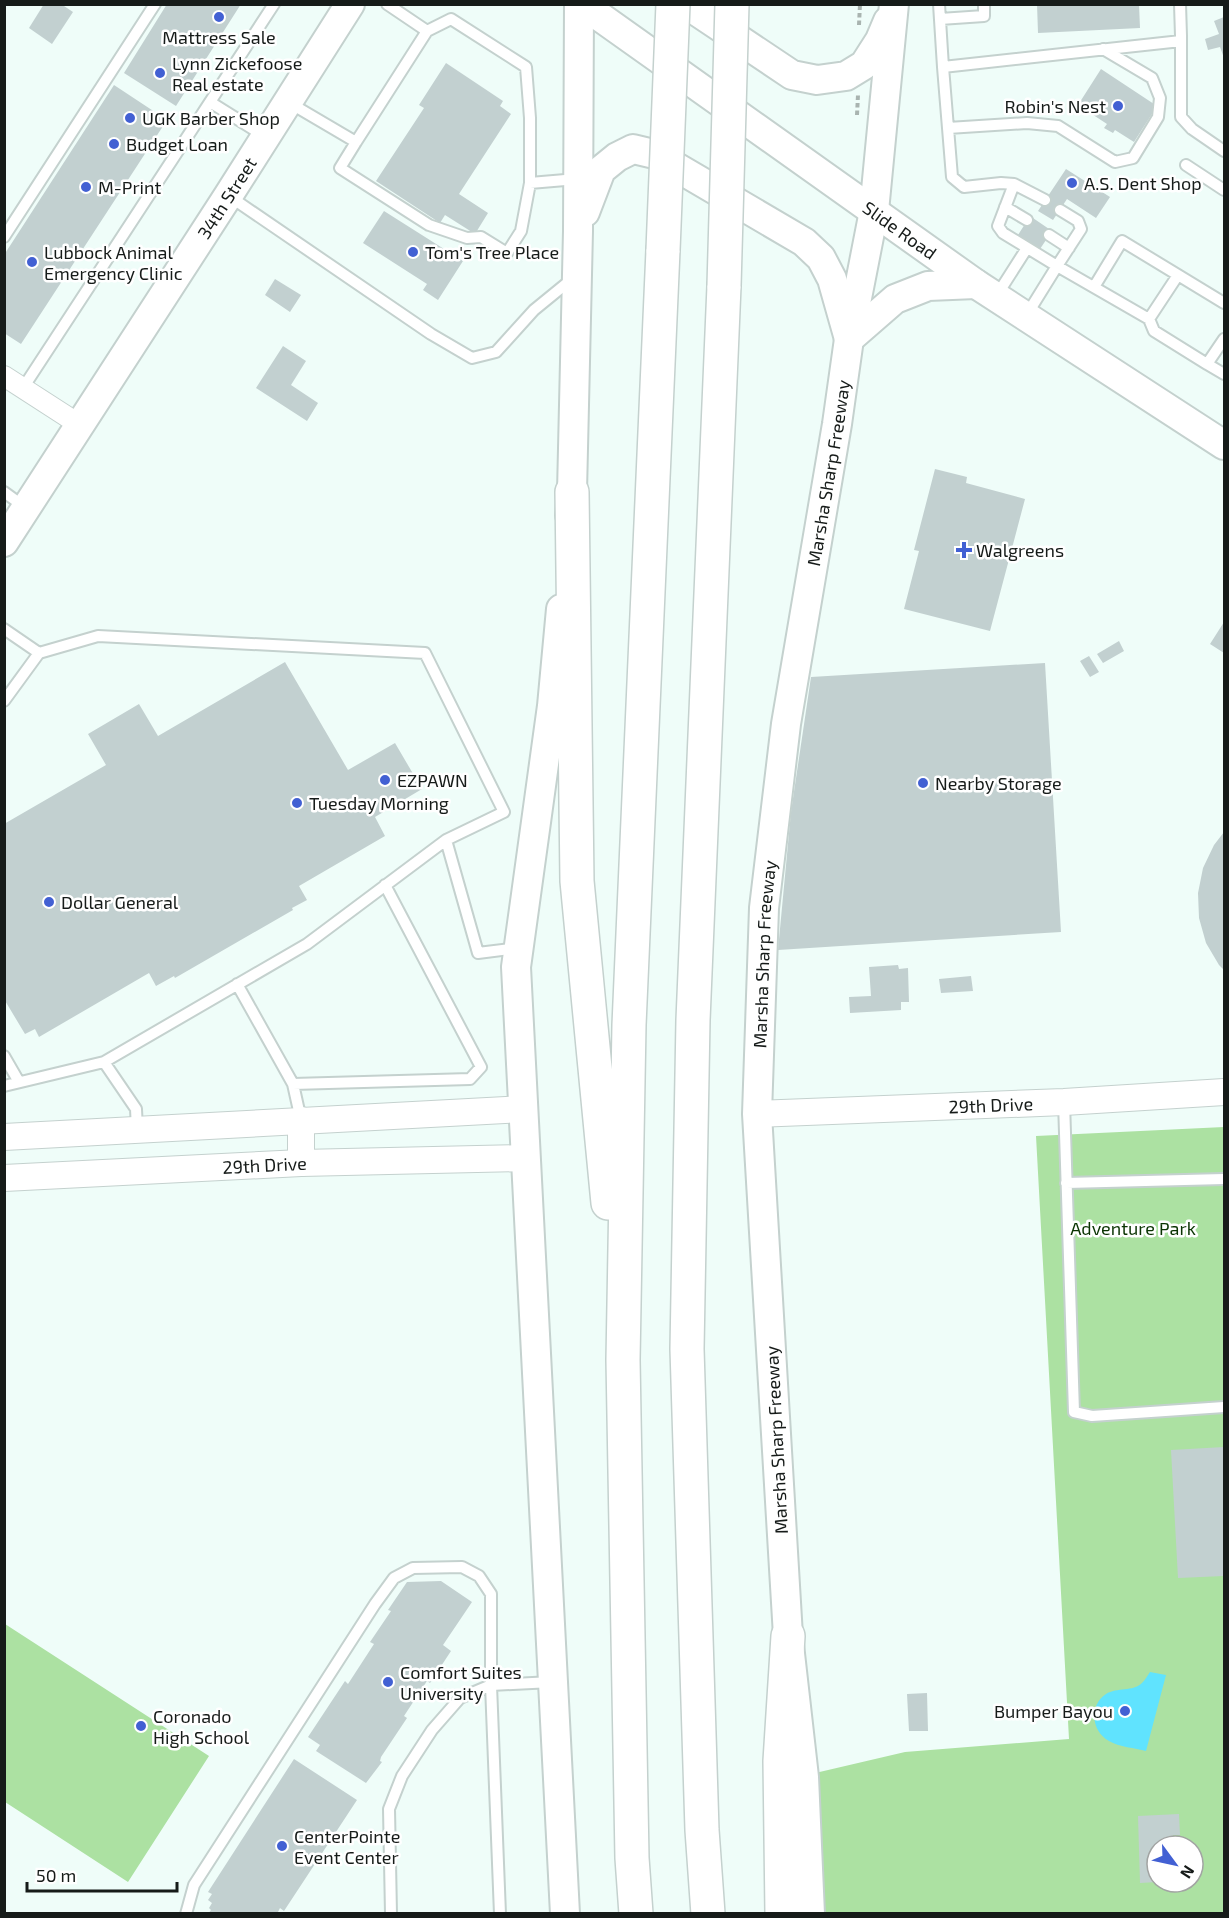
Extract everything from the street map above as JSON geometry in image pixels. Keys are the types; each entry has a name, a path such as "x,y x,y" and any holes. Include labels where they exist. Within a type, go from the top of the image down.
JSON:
{"highway":[{"path":"636,1914 632,1858 623,1360 629,1025 673,4"},
{"path":"708,1914 702,1819 687,1349 693,1020 724,286 732,4"},
{"path":"572,492 577,881 623,1360"},
{"path":"782,1914 780,1761 788,1635"}],"main road":[{"name":"34th Street","path":"4,542 15,500 80,425 350,4"},
{"path":"565,1914 516,967 552,706 572,492 581,4"},
{"name":"Slide Road","path":"581,4 986,291 1224,445"},
{"path":"686,4 792,75 817,80 846,76 864,65 880,40 894,6"},
{"name":"Marsha Sharp Freeway","path":"810,1914 804,1777 788,1635 758,1114 764,908 786,724 837,424 849,339 874,211 894,6"},
{"path":"578,231 601,170 617,157 633,149 654,154 804,242 821,258 832,279 849,339 895,299 927,286 986,291"}],"street":[{"path":"4,376 80,425"},
{"name":"29th Drive","path":"758,1114 1064,1102 1224,1092"},
{"path":"4,1137 523,1109"},
{"path":"301,1120 302,1162"},
{"name":"29th Drive","path":"4,1178 302,1162 525,1158"}],"lane":[{"path":"4,237 155,4"},
{"path":"23,388 274,4"},
{"path":"387,4 427,31"},
{"path":"939,4 952,177 964,187 1014,184 1045,200"},
{"path":"940,19 984,16 984,4"},
{"path":"1180,4 1181,117 1192,129 1224,151"},
{"path":"451,20 526,67 530,118 530,183 521,231 507,253 482,237 466,238 429,225 340,168 356,142 427,31 451,20"},
{"path":"944,67 1181,40"},
{"path":"948,128 1028,123 1058,126 1115,162 1133,158 1158,117 1160,98 1152,78 1103,49"},
{"path":"210,102 266,137"},
{"path":"288,102 356,142"},
{"path":"1186,165 1224,190"},
{"path":"530,183 579,179"},
{"path":"1014,184 998,226 1003,233 1149,319 1154,331 1224,374"},
{"path":"228,196 431,334 472,358 496,352 534,310 577,276"},
{"path":"1005,207 1027,220"},
{"path":"1025,316 1081,229 1078,221 1060,210"},
{"path":"1049,235 1069,248"},
{"path":"1094,287 1122,241 1224,303"},
{"path":"986,291 1027,248"},
{"path":"1149,319 1178,275"},
{"path":"1207,364 1224,339"},
{"path":"4,629 39,653"},
{"path":"4,701 39,653 98,636 425,653 504,812 446,840 307,944 104,1062 4,1086"},
{"path":"446,840 478,953 518,948"},
{"path":"293,1084 470,1079 482,1067 385,885"},
{"path":"237,984 293,1084 301,1120"},
{"path":"4,1056 20,1082"},
{"path":"104,1062 136,1109 137,1130"},
{"path":"1064,1102 1074,1412 1092,1416 1224,1407"},
{"path":"1066,1183 1224,1179"},
{"path":"186,1914 194,1885 394,1578 413,1568 462,1567 479,1576 491,1594 491,1684 500,1914"},
{"path":"391,1914 389,1809 402,1776 432,1730 460,1698 491,1684 552,1682"}],"green space":[{"name":"Adventure Park","path":"1224,1127 1224,1913 818,1913 811,1774 905,1752 1069,1739 1036,1136"},
{"path":"5,1624 209,1756 128,1882 5,1802"}],"water":[{"name":"Bumper Bayou","path":"1150,1672 1166,1675 1146,1751 1109,1741 1103,1737 1096,1725 1094,1718 1097,1705 1110,1692 1138,1686"}],"building":[{"path":"44,4 61,4 73,12 52,44 29,28"},
{"path":"167,4 241,4 176,106 124,73"},
{"path":"1037,4 1139,4 1140,28 1038,33"},
{"path":"1224,17 1224,58 1220,47 1208,50 1205,39 1219,34 1214,21"},
{"path":"446,63 503,101 500,106 511,114 459,194 488,213 475,234 445,215 440,223 376,181 424,108 419,105"},
{"name":"Robin's Nest","path":"1101,69 1157,106 1134,142 1115,130 1113,133 1104,128 1107,124 1078,105"},
{"path":"114,85 167,120 21,344 4,333 4,255"},
{"name":"A.S. Dent Shop","path":"1066,169 1110,197 1096,218 1067,199 1053,220 1038,211"},
{"name":"Tom's Tree Place","path":"384,211 463,261 438,300 423,290 427,284 363,243"},
{"path":"1030,216 1052,231 1040,249 1018,235"},
{"path":"275,279 301,295 290,312 265,295"},
{"path":"283,346 306,361 291,385 318,403 307,421 256,388"},
{"name":"Walgreens","path":"935,469 967,477 966,483 1025,499 990,631 904,609 919,551 914,550"},
{"path":"1224,622 1224,653 1210,644"},
{"path":"1119,641 1124,651 1103,663 1097,654"},
{"path":"1089,656 1099,672 1090,677 1080,661"},
{"path":"285,662 348,770 395,743 422,789 375,817 385,836 299,886 307,900 292,908 293,910 175,978 174,976 156,986 149,973 39,1037 35,1029 25,1034 4,999 4,824 106,765 88,734 139,704 158,736"},
{"name":"Nearby Storage","path":"1045,663 1061,932 778,950 791,812 811,677"},
{"path":"1224,832 1224,970 1206,943 1199,918 1198,893 1203,868 1214,845"},
{"path":"898,965 899,969 908,968 909,1002 901,1002 901,1010 850,1013 849,997 871,996 869,967"},
{"path":"971,976 973,991 941,993 939,979"},
{"path":"1224,1447 1224,1576 1178,1578 1171,1450"},
{"name":"Comfort Suites University","path":"441,1581 472,1602 443,1645 451,1651 430,1683 427,1681 404,1716 407,1718 381,1757 382,1762 366,1783 316,1751 320,1745 308,1737 345,1681 348,1684 374,1644 370,1642 407,1582"},
{"path":"927,1693 928,1731 909,1731 907,1694"},
{"name":"CenterPointe Event Center","path":"294,1759 357,1800 284,1911 280,1908 277,1914 208,1914 212,1903 208,1900 212,1894 208,1892"},
{"path":"1179,1814 1180,1834 1145,1834 1145,1883 1140,1883 1138,1816"}],"place":[{"name":"Mattress Sale","path":"219,17"},
{"name":"Lynn Zickefoose Real estate","path":"160,73"},
{"name":"Robin's Nest","path":"1118,106"},
{"name":"UGK Barber Shop","path":"130,118"},
{"name":"Budget Loan","path":"114,144"},
{"name":"A.S. Dent Shop","path":"1072,183"},
{"name":"M-Print","path":"86,187"},
{"name":"Tom's Tree Place","path":"413,252"},
{"name":"Lubbock Animal Emergency Clinic","path":"32,262"},
{"name":"Walgreens","path":"964,550"},
{"name":"EZPAWN","path":"385,780"},
{"name":"Nearby Storage","path":"923,783"},
{"name":"Tuesday Morning","path":"297,803"},
{"name":"Dollar General","path":"49,902"},
{"name":"Comfort Suites University","path":"388,1682"},
{"name":"Bumper Bayou","path":"1125,1711"},
{"name":"Coronado High School","path":"141,1726"},
{"name":"CenterPointe Event Center","path":"282,1846"}]}
